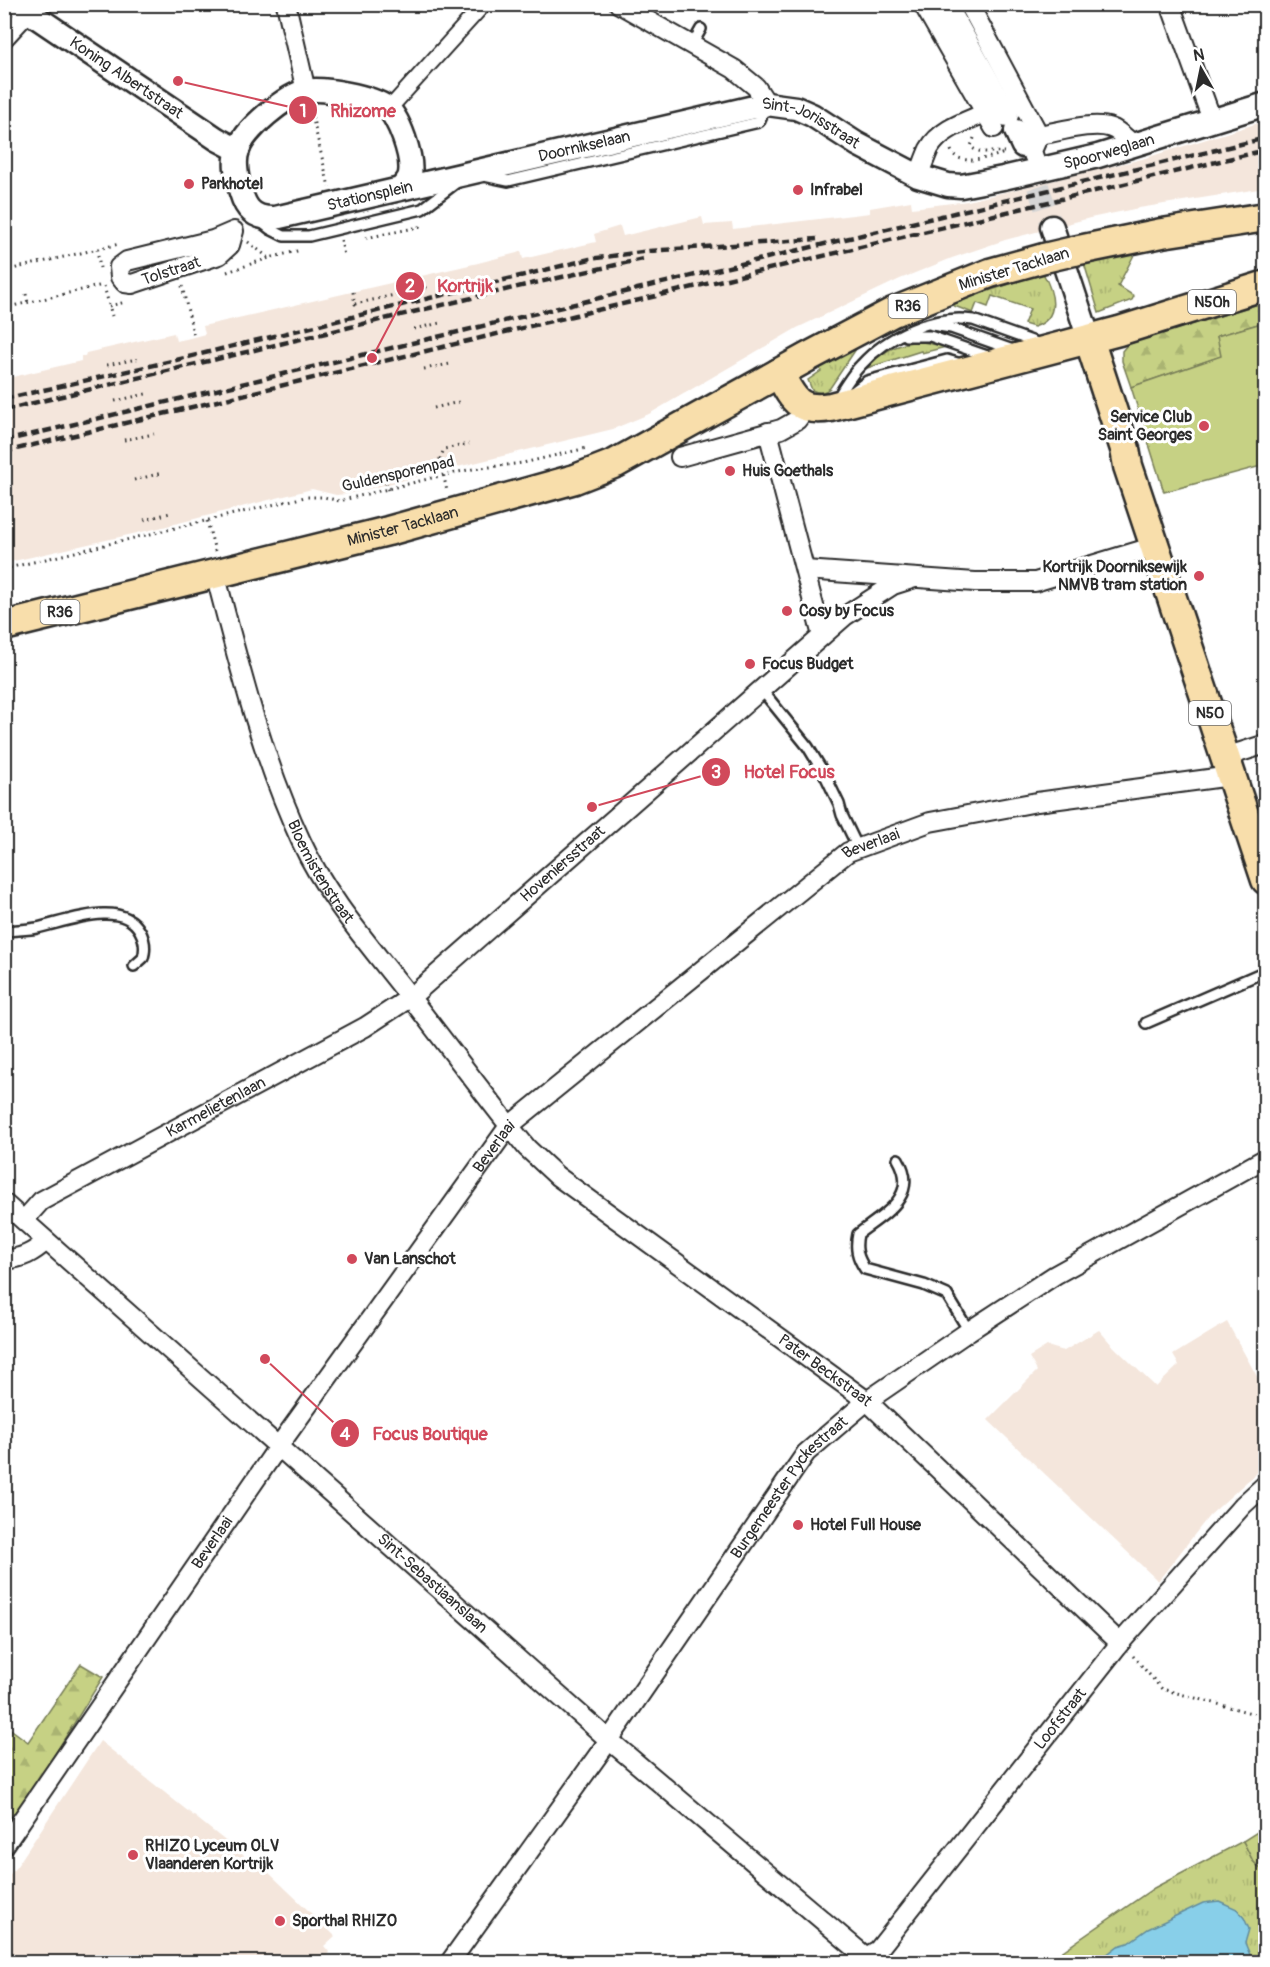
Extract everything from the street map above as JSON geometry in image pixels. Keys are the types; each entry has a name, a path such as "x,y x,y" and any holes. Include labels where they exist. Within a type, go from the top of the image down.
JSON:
{"main road":[{"name":"Minister Tacklaan","path":"4,626 215,563 388,531 575,479 616,463 892,312 934,294 990,273 1074,251 1162,233 1266,217"},
{"name":"N50h","path":"819,408 1159,320 1266,285"},
{"name":"N50","path":"1089,339 1266,880"},
{"path":"779,373 792,396 819,408"}],"street":[{"path":"286,4 311,90"},
{"path":"253,213 246,207 241,196 236,168 238,150 247,133 280,105 295,95 311,90 339,92 377,102 389,109 484,4"},
{"name":"Sint-Jorisstraat","path":"619,4 696,37 756,87 767,104 796,108 918,176 948,185"},
{"path":"923,4 1010,132"},
{"path":"945,4 1010,132"},
{"path":"969,4 1010,132"},
{"path":"1170,4 1212,120"},
{"path":"4,38 22,8"},
{"name":"Koning Albertstraat","path":"22,8 217,139 238,150"},
{"name":"Doornikselaan","path":"393,196 469,173 767,104"},
{"name":"Spoorweglaan","path":"948,185 961,186 1098,156 1266,104"},
{"name":"Stationsplein","path":"253,213 262,217 275,218 333,205 393,196 408,180 410,165 399,123 389,109"},
{"path":"918,176 928,151 939,136 954,127 1010,132 1104,126 1114,129 1134,146"},
{"name":"Tolstraat","path":"234,231 230,245 219,255 132,284 124,283 120,277 119,267 127,261 213,240 234,231 253,213"},
{"path":"1052,227 1089,339"},
{"path":"680,457 791,424 819,408"},
{"path":"768,432 822,636"},
{"name":"Hoveniersstraat","path":"804,570 975,582 1035,582 1155,546"},
{"name":"Bloemistenstraat","path":"215,563 257,730 275,781 302,843 330,891 509,1126"},
{"name":"Hoveniersstraat","path":"411,997 845,616 893,585 915,578"},
{"name":"Beverlaai","path":"4,1846 278,1447 509,1126 848,852 930,822 1228,766 1266,744"},
{"name":"Karmelietenlaan","path":"24,1220 41,1201 365,1027 411,997"},
{"name":"Pater Beckstraat","path":"509,1126 527,1148 557,1176 867,1401 1120,1643"},
{"name":"Burgemeester Pyckestraat","path":"450,1962 609,1740 806,1452 867,1401 969,1330 1055,1275 1266,1158"},
{"name":"Sint-Sebastiaanslaan","path":"4,1203 609,1740 865,1960"},
{"path":"4,1260 26,1256 46,1241"},
{"name":"Loofstraat","path":"865,1960 878,1950 1120,1643 1243,1505 1266,1484"}],"lane":[{"path":"253,213 277,233 292,237 309,236 422,209 469,173"},
{"path":"270,229 288,225"},
{"path":"819,408 872,353 899,336 924,325 951,319 973,320 1015,358"},
{"path":"924,325 951,328 1015,358"},
{"path":"899,336 930,336 1015,358"},
{"path":"760,689 808,747 825,775 858,848"},
{"path":"4,931 35,928 86,916 123,915 134,923 144,940 143,958 134,966"},
{"path":"1146,1023 1266,971"},
{"path":"898,1159 905,1170 906,1183 903,1194 893,1206 858,1234 856,1245 858,1258 865,1269 924,1285 946,1295 969,1330"}],"path":[{"path":"311,90 309,104 333,205"},
{"path":"952,146 951,151 954,156 962,160 993,156 1010,132"},
{"path":"992,152 982,152 971,148 972,141 1010,132"},
{"path":"343,248 344,256"},
{"path":"4,271 97,249"},
{"path":"4,308 103,285"},
{"path":"182,286 194,337"},
{"path":"353,292 355,304 430,287"},
{"path":"26,294 28,303"},
{"path":"414,329 440,323"},
{"path":"107,365 137,358"},
{"path":"424,369 450,364"},
{"path":"115,401 146,394"},
{"path":"434,408 459,402"},
{"path":"124,440 154,434"},
{"path":"388,490 384,477 432,465 440,459 444,449 469,444"},
{"name":"Guldensporenpad","path":"4,569 305,497 324,497 339,501 444,475 523,463 593,446"},
{"path":"440,459 448,495"},
{"path":"134,480 162,473"},
{"path":"144,520 170,513"},
{"path":"207,521 215,563"},
{"path":"202,534 210,532"},
{"path":"1120,1643 1162,1689 1266,1717"}],"shaded area":[{"path":"1265,121 1265,188 1090,218 1005,240 952,258 900,279 797,328 649,414 613,429 347,494 336,495 312,489 159,528 5,563 4,379 81,361 81,356 85,356 86,353 174,333 176,341 186,339 205,334 203,326 478,263 521,251 523,259 596,242 594,234 620,226 623,236 702,217 704,225 732,223 733,229 870,213 870,208 911,201 912,208 968,201 1142,159"},
{"path":"1227,1322 1265,1391 1265,1465 1209,1516 1158,1581 988,1420 1037,1371 1029,1357 1047,1346 1064,1351 1099,1330 1156,1387 1179,1365 1173,1355"},
{"name":"RHIZO Lyceum OLV Vlaanderen Kortrijk","path":"100,1741 263,1871 265,1869 335,1936 324,1946 330,1953 321,1962 5,1962 5,1880 17,1866"}],"green space":[{"path":"1135,253 1118,286 1134,296 1132,300 1099,313 1084,263"},
{"path":"1043,273 1052,297 1052,311 1043,323 1034,327 1024,324 1030,309 992,296 988,307 977,303 973,313 949,304"},
{"path":"1265,302 1265,322 1217,336 1222,356 1131,387 1122,361 1122,351 1128,344"},
{"name":"Service Club Saint Georges","path":"1265,322 1265,465 1164,492 1131,387 1221,356 1217,336"},
{"path":"918,341 946,347 922,353 921,351 864,369 889,350"},
{"path":"858,346 830,388 821,392 812,390 808,380 821,371 819,367"},
{"path":"81,1664 103,1677 5,1834 5,1725 28,1742"},
{"path":"1265,1827 1265,1873 1253,1861 1243,1841"},
{"path":"1243,1841 1253,1861 1265,1873 1265,1962 1047,1962 1154,1888"}],"water":[{"path":"1219,1901 1237,1909 1244,1918 1249,1929 1245,1943 1253,1962 1097,1962 1118,1946 1128,1943 1148,1929 1203,1903"}],"tunnel":[{"path":"1027,155 1052,227"}],"railway":[{"path":"4,441 1266,138"},
{"path":"4,452 1266,150"},
{"path":"4,399 172,361 590,259 649,251 817,239"},
{"path":"4,410 643,259"}],"place":[{"name":"Rhizome","path":"178,81"},
{"name":"Parkhotel","path":"189,184"},
{"name":"Infrabel","path":"798,190"},
{"name":"Kortrijk","path":"372,358"},
{"name":"Service Club Saint Georges","path":"1204,426"},
{"name":"Huis Goethals","path":"730,471"},
{"name":"Kortrijk Doorniksewijk NMVB tram station","path":"1199,576"},
{"name":"Cosy by Focus","path":"787,611"},
{"name":"Focus Budget","path":"750,664"},
{"name":"Hotel Focus","path":"592,807"},
{"name":"Van Lanschot","path":"352,1259"},
{"name":"Focus Boutique","path":"265,1359"},
{"name":"Hotel Full House","path":"798,1525"},
{"name":"RHIZO Lyceum OLV Vlaanderen Kortrijk","path":"133,1855"},
{"name":"Sporthal RHIZO","path":"280,1921"}]}
